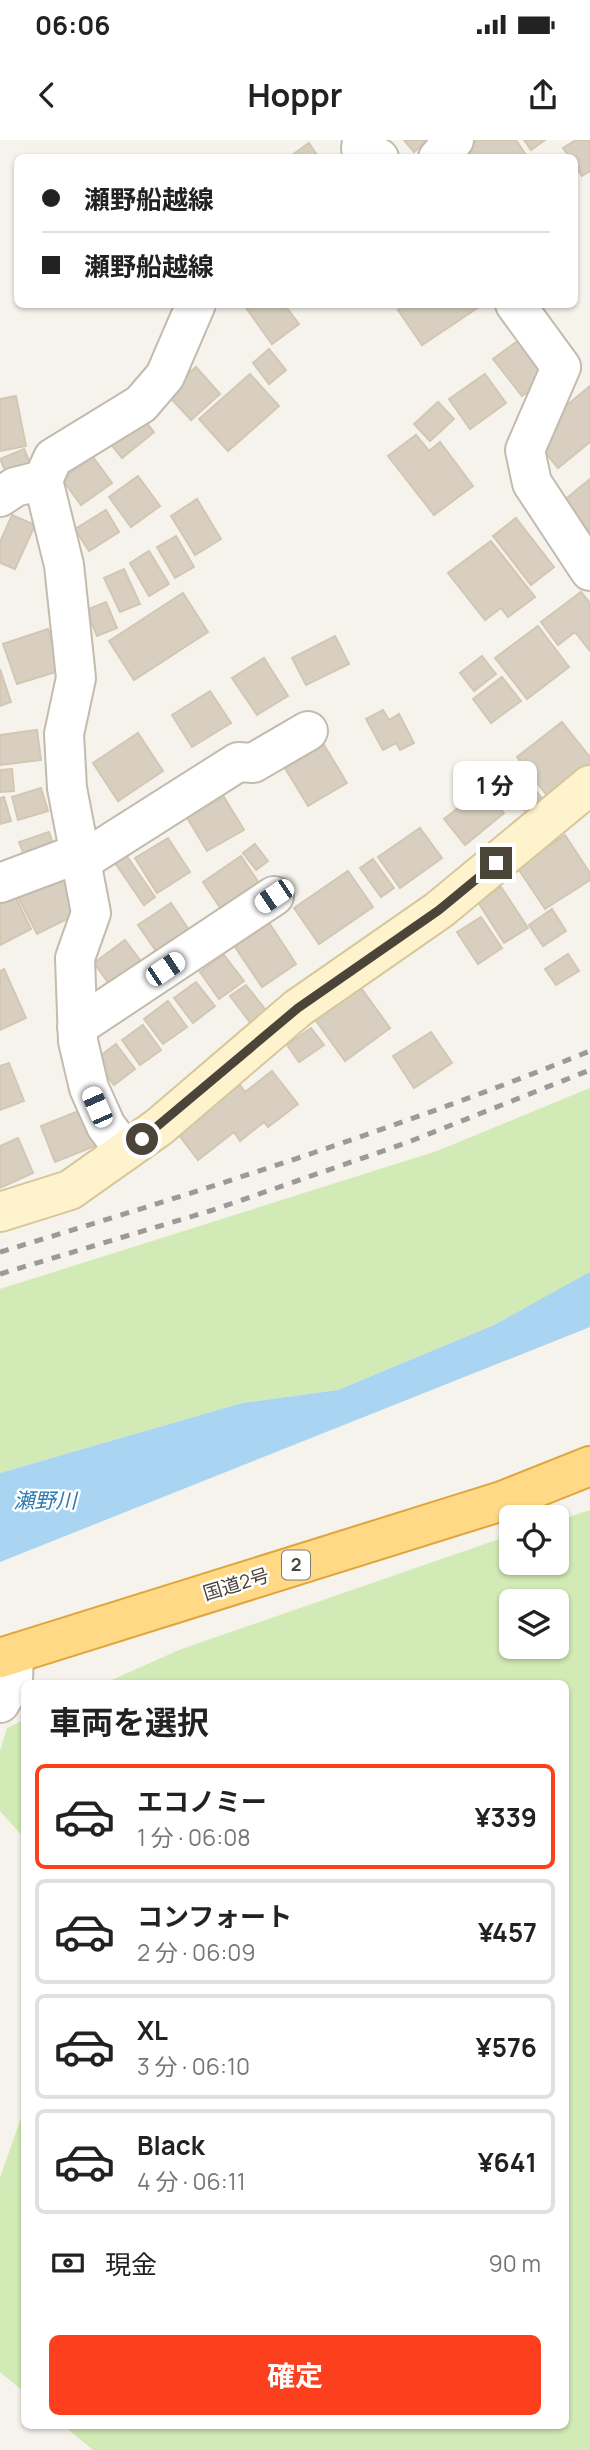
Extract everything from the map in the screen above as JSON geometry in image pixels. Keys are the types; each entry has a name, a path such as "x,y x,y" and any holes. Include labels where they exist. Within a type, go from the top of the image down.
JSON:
{"highway":[{"name":"国道2号","path":"7,1656 502,1501 590,1465"}],"main road":[{"path":"0,1212 70,1190 159,1127 298,1008 439,910 590,785"}],"street":[{"path":"362,140 361,149 371,154"},
{"path":"442,154 454,140"},
{"path":"125,1151 106,1126 89,1088 77,1027 75,958 91,913 67,788 64,734 76,678 64,565 43,480 53,458 141,404 165,376 193,308"},
{"path":"518,308 561,367 525,450 532,484 590,571"},
{"path":"0,497 15,487 43,480"},
{"path":"0,883 81,857 238,762 253,763 309,731"},
{"path":"77,1027 274,896"},
{"path":"0,1703 13,1681 7,1656"}],"green space":[{"path":"590,1088 590,1272 583,1277 494,1325 338,1390 242,1403 0,1473 0,1289 437,1151"},
{"path":"590,1510 590,2450 93,2450 68,2429 569,2429 569,1680 112,1680 179,1650 499,1539 499,1575 569,1575 569,1517"},
{"path":"21,1721 21,1835 0,1811 0,1751 7,1728"},
{"path":"21,2118 21,2390 0,2372 0,2178"}],"water":[{"name":"瀬野川","path":"590,1272 590,1327 0,1562 0,1473 242,1403 338,1390 494,1325"}],"building":[{"path":"404,140 429,140 414,152"},
{"path":"466,140 516,140 525,154 454,154"},
{"path":"524,140 545,140 531,150"},
{"path":"576,140 590,140 590,171 582,176 578,170 578,154 567,154 563,148"},
{"path":"309,143 316,154 294,154"},
{"path":"246,308 287,308 299,324 272,344"},
{"path":"401,308 478,308 422,345 398,310"},
{"path":"519,340 547,377 522,396 493,359"},
{"path":"269,349 286,370 269,384 253,363"},
{"path":"196,367 220,394 191,420 166,393"},
{"path":"250,374 279,406 228,451 199,419"},
{"path":"485,374 506,403 470,429 449,399"},
{"path":"590,386 590,442 558,468 544,451 550,419"},
{"path":"16,396 26,446 0,451 0,399"},
{"path":"438,402 454,419 430,441 414,424"},
{"path":"141,416 154,432 122,458 109,442"},
{"path":"416,435 429,451 440,442 473,486 434,515 388,456"},
{"path":"24,449 33,470 20,476 5,470 0,459"},
{"path":"93,457 112,483 81,505 62,479"},
{"path":"138,476 160,506 131,527 109,497"},
{"path":"590,479 590,532 563,501"},
{"path":"197,499 221,539 195,555 171,516"},
{"path":"106,510 119,532 89,551 75,529"},
{"path":"12,515 35,525 15,569 0,563 0,542"},
{"path":"516,518 554,567 531,585 493,536"},
{"path":"176,536 194,567 175,578 157,547"},
{"path":"491,541 535,597 508,617 501,608 485,620 448,573"},
{"path":"149,551 169,584 149,596 130,563"},
{"path":"124,569 140,604 120,612 104,578"},
{"path":"581,592 590,603 590,651 575,632 558,645 541,622"},
{"path":"183,593 208,632 134,680 109,641"},
{"path":"106,602 117,628 97,636 86,610"},
{"path":"538,626 569,667 527,699 495,658"},
{"path":"48,629 62,670 17,684 3,644"},
{"path":"335,636 349,664 306,685 292,658"},
{"path":"482,656 496,674 474,691 460,673"},
{"path":"264,658 288,696 257,715 232,678"},
{"path":"0,669 11,702 0,706"},
{"path":"502,677 521,701 491,723 473,699"},
{"path":"210,691 231,723 192,747 172,715"},
{"path":"383,710 389,720 399,714 414,743 400,750 396,743 383,750 366,719"},
{"path":"562,722 590,757 590,766 549,798 517,757"},
{"path":"37,730 41,760 0,765 0,735"},
{"path":"138,733 163,771 118,801 93,763"},
{"path":"324,745 347,783 308,806 285,768"},
{"path":"516,766 541,797 524,810 499,779"},
{"path":"12,769 14,791 0,792 0,770"},
{"path":"41,788 48,811 18,820 12,797"},
{"path":"484,788 504,813 465,845 444,819"},
{"path":"4,797 11,821 0,824 0,798"},
{"path":"224,797 244,830 207,851 186,816"},
{"path":"420,828 442,858 400,888 378,857"},
{"path":"49,832 57,855 28,865 19,842"},
{"path":"565,835 590,873 590,880 545,909 517,867"},
{"path":"168,838 190,872 157,893 135,858"},
{"path":"255,844 268,861 256,870 243,853"},
{"path":"124,852 155,897 144,905 113,860"},
{"path":"241,856 261,886 223,912 203,882"},
{"path":"373,859 394,888 381,897 360,868"},
{"path":"62,870 83,911 37,934 16,893"},
{"path":"348,871 373,907 319,944 294,908"},
{"path":"501,887 528,928 504,943 478,902"},
{"path":"12,890 31,929 0,945 0,896"},
{"path":"171,903 195,939 162,960 138,925"},
{"path":"552,909 566,931 543,946 529,925"},
{"path":"481,917 502,948 478,964 457,932"},
{"path":"268,921 296,964 262,987 233,944"},
{"path":"125,940 149,972 117,995 94,963"},
{"path":"568,954 579,971 556,985 545,969"},
{"path":"224,955 244,981 219,999 200,972"},
{"path":"4,969 26,1018 0,1030 0,971"},
{"path":"196,982 215,1006 193,1023 174,998"},
{"path":"246,985 268,1013 252,1025 230,996"},
{"path":"359,985 390,1028 345,1061 314,1018"},
{"path":"168,1001 187,1027 163,1044 144,1019"},
{"path":"143,1025 161,1050 140,1065 122,1040"},
{"path":"311,1028 324,1045 299,1062 287,1045"},
{"path":"431,1032 452,1063 414,1088 393,1056"},
{"path":"116,1044 135,1069 114,1085 95,1060"},
{"path":"9,1063 24,1101 0,1110 0,1066"},
{"path":"272,1071 298,1104 268,1127 264,1122 240,1141 234,1132 198,1160 175,1130 237,1081 245,1092"},
{"path":"86,1108 100,1144 55,1162 41,1126"},
{"path":"18,1138 33,1173 0,1188 0,1146"}],"railway":[{"path":"0,1252 297,1158 444,1107 590,1051"},
{"path":"0,1274 213,1210 406,1143 590,1070"}],"route":[{"path":"142,1139 298,1008 439,910 496,863"}]}
